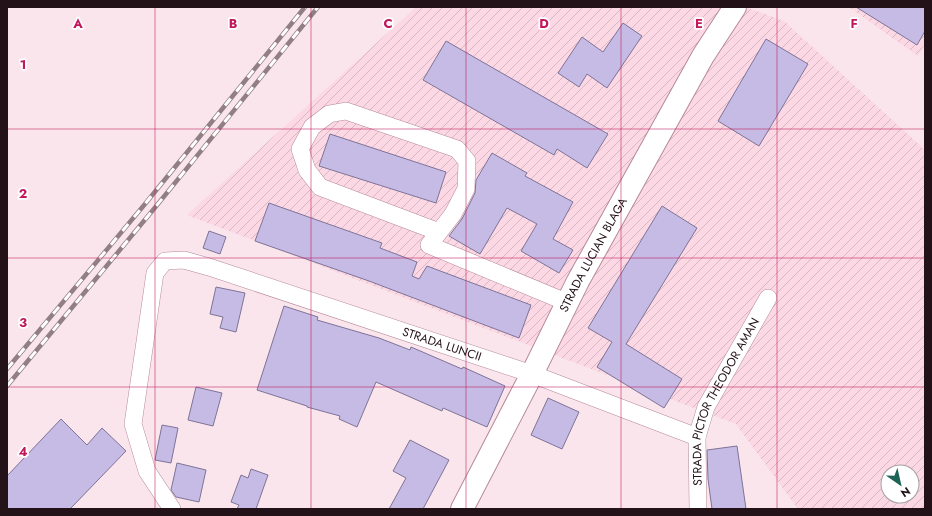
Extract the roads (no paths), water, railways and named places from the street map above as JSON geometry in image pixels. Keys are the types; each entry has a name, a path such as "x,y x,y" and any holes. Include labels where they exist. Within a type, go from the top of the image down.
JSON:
{"street":[{"name":"STRADA LUCIAN BLAGA","path":"462,509 532,374 566,302 703,56 735,7"},
{"path":"439,232 320,187 307,170 300,149 312,127 329,114 346,111 457,149 468,161 466,189 453,214 429,245 566,302"},
{"name":"STRADA LUNCII","path":"172,509 147,472 133,424 155,273 165,261 184,260 203,265 532,374 697,437"},
{"name":"STRADA PICTOR THEODOR AMAN","path":"698,509 697,437 706,407 768,298"}],"railway":[{"path":"7,369 145,204 305,7"},
{"path":"7,386 153,210 318,7"}]}
